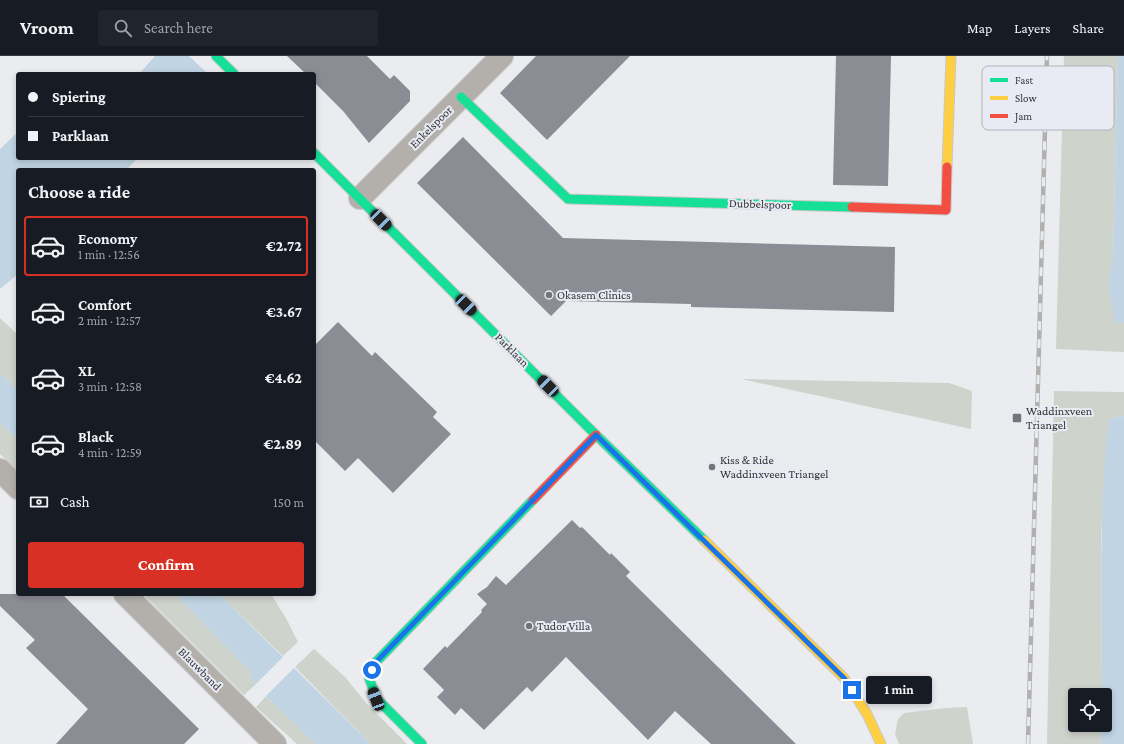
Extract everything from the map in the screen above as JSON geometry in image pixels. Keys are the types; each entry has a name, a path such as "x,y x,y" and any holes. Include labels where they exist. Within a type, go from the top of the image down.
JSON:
{"street":[{"path":"216,56 233,72"},
{"name":"Enkelspoor","path":"360,198 502,56"},
{"name":"Dubbelspoor","path":"461,97 568,199 946,210 951,56"},
{"name":"Parklaan","path":"316,155 596,435 844,678 867,714 881,744"},
{"path":"422,744 376,699 368,678 375,663 596,435"},
{"path":"0,470 16,486"},
{"name":"Blauwband","path":"127,596 276,744"}],"shaded area":[{"path":"1064,56 1118,56 1113,253 1109,282 1115,323 1124,323 1124,352 1056,349 1062,130 1114,130 1114,66 1064,66"},
{"path":"0,318 16,333 16,389 0,373"},
{"path":"741,379 949,383 972,391 971,429"},
{"path":"1054,391 1124,392 1124,416 1109,419 1101,535 1102,688 1068,688 1068,732 1102,732 1101,744 1047,744"},
{"path":"0,423 16,437 16,469 0,454"},
{"path":"145,596 177,596 249,670 255,685 244,695"},
{"path":"221,596 272,596 298,642 283,656"},
{"path":"314,649 345,677 367,704 407,744 371,744 295,667"},
{"path":"266,696 315,744 297,744 256,707"},
{"path":"967,707 973,744 899,744 895,734 898,719 904,713"}],"water":[{"path":"155,56 240,56 224,72 141,72"},
{"path":"1118,56 1124,56 1124,323 1115,323 1109,282 1113,253"},
{"path":"16,134 16,160 136,160 128,168 16,168 16,276 0,289 0,149"},
{"path":"0,373 16,389 16,437 0,423"},
{"path":"1124,416 1124,744 1101,744 1102,732 1112,732 1112,688 1102,688 1101,557 1103,488 1109,419"},
{"path":"177,596 221,596 371,744 315,744 255,685 249,670"}],"pier":[{"path":"189,56 242,56 227,72 206,72"},
{"path":"285,655 296,666 266,696 255,685"}],"building":[{"path":"287,56 367,56 390,79 394,75 410,91 410,101 369,143 343,111 316,84 316,72 304,72"},
{"path":"536,56 630,56 547,140 500,93"},
{"path":"836,56 891,56 888,186 833,185"},
{"path":"463,137 563,238 895,247 894,312 691,307 691,304 566,301 551,316 417,183"},
{"path":"338,322 372,356 375,352 437,412 433,417 451,434 393,493 358,458 345,471 316,442 316,344"},
{"path":"572,520 580,528 582,527 610,555 611,553 630,572 626,576 796,744 711,744 675,711 648,740 566,657 532,692 527,687 484,730 461,708 455,715 437,697 444,690 423,669 445,646 447,648 482,612 481,610 487,604 477,594 487,587 496,576 506,585"},
{"path":"0,594 16,594 16,596 64,596 199,729 184,744 56,744 88,709 26,648 35,640 0,606"}],"railway":[{"path":"1047,56 1047,66"},
{"path":"1028,744 1045,130"}],"traffic: fast":[{"path":"216,56 232,72"},
{"path":"461,97 568,199 852,207"},
{"path":"316,155 596,435 704,540"},
{"path":"422,744 377,699 369,678 375,663 533,500"}],"traffic: slow":[{"path":"947,167 951,56"},
{"path":"704,540 844,678 867,714 881,744"}],"traffic: jam":[{"path":"852,207 946,210 947,167"},
{"path":"533,500 596,435"}],"place":[{"name":"Okasem Clinics","path":"549,295"},
{"name":"Waddinxveen Triangel","path":"1017,418"},
{"name":"Kiss & Ride Waddinxveen Triangel","path":"712,467"},
{"name":"Tudor Villa","path":"529,626"}],"route":[{"path":"372,670 375,663 596,435 844,678 852,690"}]}
